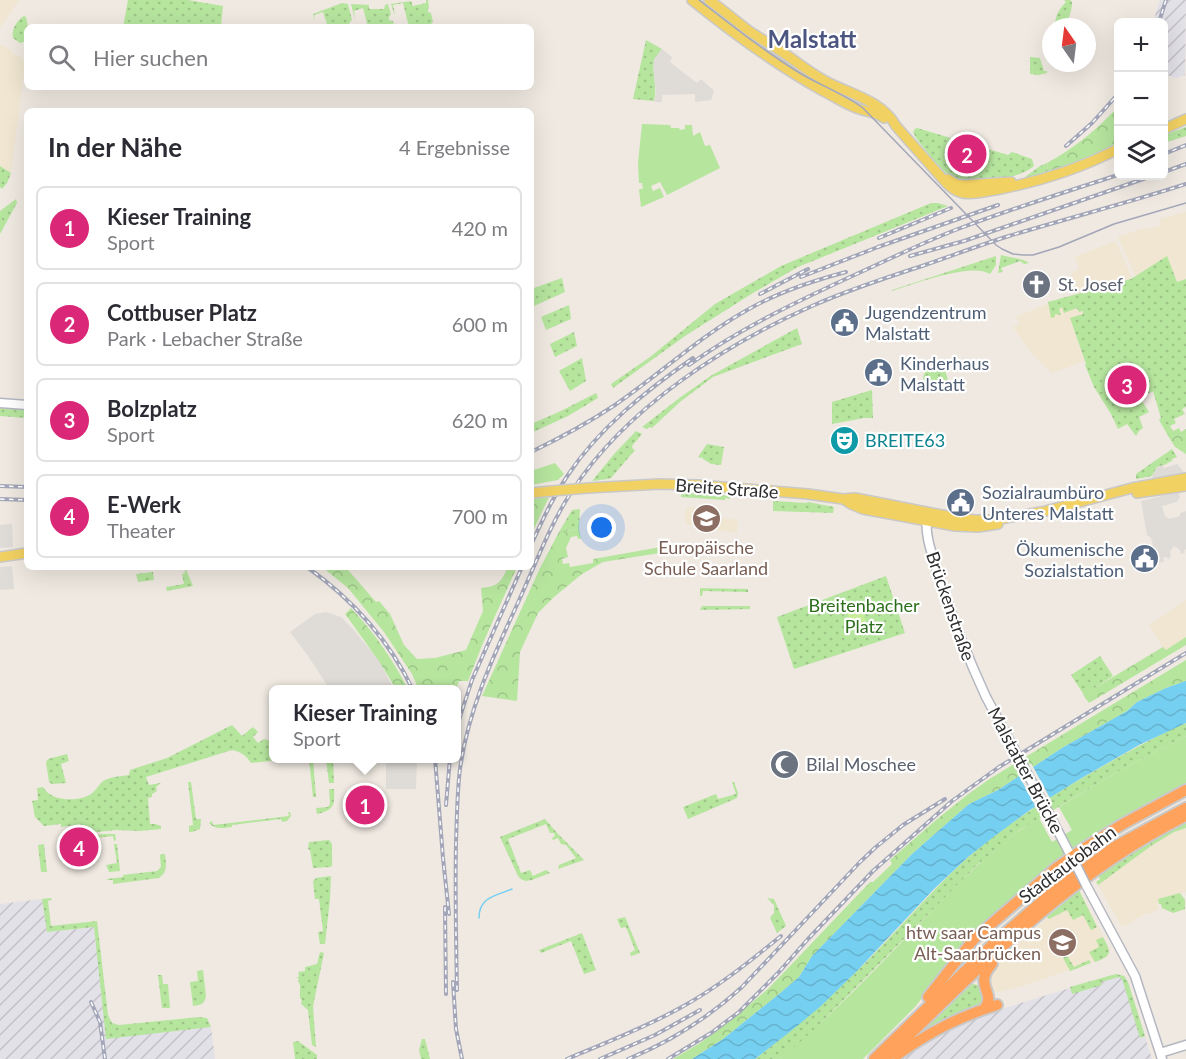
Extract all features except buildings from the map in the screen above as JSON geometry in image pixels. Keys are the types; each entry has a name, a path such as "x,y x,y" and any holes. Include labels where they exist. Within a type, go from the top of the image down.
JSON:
{"highway":[{"path":"892,1041 963,951 1002,913 1140,814 1186,790"},
{"name":"Stadtautobahn","path":"874,1059 996,941 1049,895 1114,847 1186,808"},
{"name":"Stadtautobahn","path":"885,1059 1049,905 1119,854 1186,816"},
{"path":"984,1009 988,1003 983,979 986,969 1038,920 1049,905"},
{"path":"891,1059 952,1021 998,1001 987,991"}],"main road":[{"path":"692,0 778,65 837,99 855,108 878,114 896,126"},
{"path":"709,0 750,32 786,54 811,73 877,106 890,117 949,185 957,191 983,192 1034,181 1091,163 1114,152"},
{"path":"1168,127 1186,119"},
{"path":"935,169 950,181 960,185 1034,181"},
{"path":"957,191 998,183"},
{"path":"0,403 24,405"},
{"path":"1146,488 1186,478"},
{"name":"Breite Straße","path":"534,493 610,486 675,484 808,494 843,499 859,508 927,517 981,520 1041,512 1146,488"},
{"path":"1146,488 1186,486"},
{"name":"Brückenstraße","path":"927,517 929,545 958,633 986,697"},
{"path":"0,557 24,553"},
{"name":"Malstatter Brücke","path":"986,697 1135,976 1161,1056"},
{"path":"1161,1056 1186,1045"}],"shaded area":[{"path":"0,0 19,0 0,28"},
{"path":"1160,0 1186,0 1185,75 1176,78 1168,75 1168,18 1154,18"},
{"path":"0,44 22,58 24,73 11,173 0,166"},
{"path":"662,49 672,57 670,62 697,83 701,79 714,91 711,100 695,102 695,94 662,95 662,102 654,102 656,93 654,59"},
{"path":"1186,212 1186,279 1177,282 1167,257 1137,276 1135,275 1118,237 1161,225 1159,219"},
{"path":"1115,241 1131,279 1078,293 1071,274 1079,268 1075,257"},
{"path":"1049,303 1078,308 1084,314 1070,319 1085,361 1052,373 1034,356 1013,327 1020,324 1016,317"},
{"path":"1177,464 1184,474 1153,479 1152,476 1157,467 1163,465 1164,468"},
{"path":"1178,492 1180,497 1177,502 1162,506 1165,516 1169,519 1180,516 1180,513 1186,511 1185,553 1181,554 1180,550 1174,546 1169,559 1166,557 1163,558 1164,562 1156,563 1155,556 1152,557 1150,546 1153,545 1151,538 1147,535 1141,501"},
{"name":"Europäische Schule Saarland","path":"690,507 706,508 706,514 738,520 737,533 686,524 684,513"},
{"path":"12,524 13,547 0,548 0,525"},
{"path":"12,566 14,589 0,590 0,567"},
{"path":"1186,600 1186,637 1165,651 1149,625"},
{"path":"326,612 341,617 379,661 392,685 327,685 290,632 315,614"},
{"path":"386,763 417,763 416,789 386,789"},
{"path":"1186,828 1186,892 1158,899 1159,910 1143,914 1122,927 1098,885 1151,846 1174,832"},
{"name":"htw saar Campus Alt-Saarbrücken","path":"1079,890 1110,950 1107,957 1023,986 999,992 991,989 987,977 993,966"},
{"path":"42,899 47,932 94,927 107,1038 211,1027 215,1059 0,1059 0,904"},
{"path":"1116,974 1124,976 1128,982 1152,1059 897,1059 933,1035 985,1014"}],"green space":[{"path":"128,0 188,0 223,6 221,24 124,24"},
{"path":"428,0 428,12 431,13 433,22 431,24 408,24 403,3 393,5 395,14 391,4 411,1 413,6 426,3"},
{"path":"1064,0 1072,2 1068,18 1056,18 1061,7 1066,2"},
{"path":"342,3 348,4 352,20 350,24 327,24 323,12 314,15 315,23 313,14"},
{"path":"351,4 369,5 369,9 384,9 388,4 391,14 389,20 393,21 394,24 367,24 363,8 354,11 355,20"},
{"path":"26,17 27,24 24,24 24,42 20,43 13,38 13,32 21,18"},
{"path":"646,40 662,49 657,55 654,68 654,101 633,99"},
{"path":"1030,57 1040,58 1042,72 1047,73 1030,74"},
{"path":"1114,111 1114,146 1090,158 1048,172 1047,163 1085,138"},
{"path":"642,124 670,125 671,128 680,130 685,129 685,125 692,125 693,136 700,132 705,146 710,145 720,168 667,195 660,182 651,186 653,191 660,188 664,197 641,207 639,189 643,189 642,183 639,183 638,163"},
{"path":"1186,127 1186,136 1168,142 1168,134"},
{"path":"917,128 1008,155 1012,152 1032,159 1034,166 1017,175 992,180 955,178 943,171 916,138 913,132"},
{"path":"1047,163 1048,172 1025,177 1040,166"},
{"path":"0,166 11,173 2,189 0,187"},
{"path":"16,199 17,203 0,234 0,211"},
{"path":"931,203 948,206 798,267 685,336 613,388 611,384 650,357 715,304 781,266"},
{"path":"1001,255 1029,263 1024,264 1020,261 1001,268 1003,272 998,273"},
{"path":"996,256 996,265 990,274 981,271 956,272 892,291 892,290"},
{"path":"1167,256 1177,282 1186,279 1186,407 1182,409 1185,414 1174,419 1176,423 1170,426 1173,431 1179,428 1181,432 1186,429 1186,436 1179,434 1170,439 1159,420 1161,418 1153,391 1140,398 1149,412 1139,417 1143,428 1136,436 1127,424 1118,429 1094,387 1070,318 1083,314 1083,311 1079,312 1077,308 1064,313 1062,307 1059,309 1061,315 1055,314 1055,317 1051,318 1048,302 1131,279"},
{"path":"562,278 565,292 534,306 534,288"},
{"path":"569,305 571,319 546,330 541,317"},
{"path":"797,328 802,344 713,377 680,402 652,428 642,427 712,375"},
{"path":"574,332 577,346 555,357 550,344"},
{"path":"582,358 586,381 570,391 559,371"},
{"path":"943,364 948,380 927,387 923,378 925,371"},
{"path":"1135,371 1143,386 1119,398 1111,383"},
{"path":"872,390 873,418 832,424 832,402"},
{"path":"596,393 598,398 568,416 534,432 534,423"},
{"path":"0,408 24,410 24,418 0,416"},
{"path":"636,431 642,434 632,446 635,450 611,478 592,481 615,453"},
{"path":"1179,434 1186,436 1186,454 1175,447 1170,439"},
{"path":"707,444 724,447 721,465 711,464 702,457 698,457"},
{"path":"1172,449 1177,457 1157,467 1152,476 1136,478 1136,474"},
{"path":"555,463 564,474 558,480 534,484 534,470"},
{"path":"681,492 730,496 730,499 681,497"},
{"path":"549,497 534,529 534,499"},
{"path":"773,501 808,502 834,507 833,513 773,511"},
{"path":"580,509 579,529 559,532 572,510"},
{"path":"579,529 581,539 577,536 571,537 566,548 568,557 562,559 563,564 569,563 570,567 593,563 593,559 678,544 679,550 603,562 582,574 538,613 520,652 517,701 482,696 540,568 559,532"},
{"path":"186,570 193,586 167,591 166,587 184,584 182,574"},
{"path":"326,570 348,570 390,614 404,645 417,659 435,658 466,650 483,611 481,588 498,583 506,570 516,570 468,681 459,681 458,685 417,685 384,632 348,588"},
{"path":"153,572 154,580 138,582 136,574"},
{"name":"Breitenbacher Platz","path":"886,576 905,633 794,669 777,617"},
{"path":"700,588 748,589 748,592 703,591 700,596"},
{"path":"859,602 867,625 853,629 845,607"},
{"path":"702,606 750,606 750,609 700,610"},
{"path":"351,608 368,627 406,685 394,685 345,614"},
{"path":"1186,637 1186,645 1089,703 1083,695 1163,647 1166,650"},
{"path":"1100,656 1113,676 1084,695 1071,675"},
{"path":"1186,660 1186,681 1137,702 1127,711 1062,748 998,790 969,804 912,854 812,956 799,977 723,1039 692,1059 673,1059 730,1021 769,988 870,882 873,882 892,864 890,860 967,795 991,778"},
{"path":"1186,723 1186,736 1117,772 1020,830 976,866 806,1038 780,1059 755,1059 806,1018 843,984 982,845 1033,808 1069,786 1135,748"},
{"path":"232,725 242,736 253,727 258,732 253,737 258,743 264,739 269,741 269,761 251,763 243,754 232,750 146,777 149,785 161,783 156,787 157,791 152,794 152,797 148,798 150,824 161,826 161,829 116,830 58,836 78,829 78,825 44,826 35,817 32,801 38,800 37,788 43,787 52,796 59,798 86,797 105,780 129,775 130,770 167,758"},
{"path":"1186,736 1186,783 1122,817 1052,863 969,937 915,1007 863,1059 780,1059 836,1008 965,877 1008,839 1039,818 1052,842 1072,830 1059,807 1117,772"},
{"path":"67,754 69,761 61,764 66,783 52,784 49,782 46,762 48,759"},
{"path":"309,763 313,763 316,797 313,797"},
{"path":"326,763 333,763 334,783 329,783"},
{"path":"188,782 191,782 196,819 201,819 200,829 192,832 189,832 189,826 193,825"},
{"path":"732,782 738,793 737,798 688,819 683,807 716,794 718,799 736,794"},
{"path":"329,789 334,789 332,806 327,811 317,814 316,808 328,807 330,804"},
{"path":"288,812 291,816 287,821 282,822 281,819 222,828 214,827 209,823 212,821 213,825 289,816"},
{"path":"545,819 584,860 558,869 559,865 576,858 558,838 553,840 554,833 550,833 546,824 508,839 521,873 530,870 533,876 546,870 550,873 525,881 518,876 500,837"},
{"path":"1186,822 1186,828 1174,832 1151,846 1148,842"},
{"path":"115,834 116,840 114,841 113,836 58,842 58,840"},
{"path":"329,840 332,844 332,866 313,868 308,849 309,842"},
{"path":"1148,842 1151,846 1098,885 1096,882 1100,879 1098,876"},
{"path":"44,844 47,872 41,872 38,845"},
{"path":"114,844 117,844 120,871 109,872 106,865 117,863"},
{"path":"161,854 165,854 166,867 159,878 113,884 113,880 107,880 123,877 123,875 157,871 161,867"},
{"path":"331,876 325,944 320,944 318,932 323,931 319,899 315,899 313,881 316,878"},
{"path":"1079,890 1097,927 1091,930 1083,915 1073,920 1067,910 1049,919 1047,917"},
{"path":"1180,893 1185,900 1185,909 1173,913 1159,904 1158,899"},
{"path":"51,898 52,900 48,901 51,926 97,921 108,1015 112,1023 119,1025 199,1017 207,1018 211,1027 106,1039 94,927 47,932 42,899"},
{"path":"767,898 774,899 786,926 777,933 770,918 774,913 774,905"},
{"path":"625,917 640,953 631,956 630,953 635,950 626,927 621,928 617,919"},
{"path":"582,933 596,970 584,974 571,941 541,953 539,950"},
{"path":"1103,937 1109,953 1105,958 1095,962 1089,952 1099,947 1096,940"},
{"path":"320,952 324,953 313,1006 316,1047 312,1045 308,1010 301,1004 300,985 297,978 298,972 305,971 305,967 317,964"},
{"path":"1065,952 1074,967 1089,960 1091,963 1070,971 1061,954"},
{"path":"203,970 205,1001 193,1006 190,982 198,981 197,971"},
{"path":"1116,974 1124,976 1128,982 1145,1036 1140,1038 1122,979 1119,977 1072,994 1070,987"},
{"path":"158,975 162,975 163,984 168,984 170,1008 162,1008"},
{"path":"972,984 981,988 984,1004 915,1038"},
{"path":"422,1039 425,1039 430,1059 421,1059 419,1050"},
{"path":"298,1041 317,1055 317,1059 295,1059 293,1042"}],"water":[{"path":"1186,681 1186,723 1139,745 1080,779 1030,810 996,835 968,857 934,889 821,1006 755,1059 692,1059 723,1039 799,977 812,956 912,854 969,804 998,790 1062,748 1127,711 1137,702"}],"pier":[{"path":"1031,763 1051,800 1037,809 1017,772"}],"waterway":[{"path":"479,918 485,901 512,889"}],"tram line":[{"path":"699,0 785,64 863,108 996,245 1013,254 1033,255 1059,247 1114,224 1186,203"}],"railway":[{"path":"1160,18 1166,0"},
{"path":"1066,146 1092,123 1114,98"},
{"path":"1168,152 1186,145"},
{"path":"1168,171 1186,164"},
{"path":"689,365 767,317 917,246 958,229 1114,176"},
{"path":"910,256 964,241 1140,180"},
{"path":"534,567 572,491 594,461 620,433 648,406 679,382 745,340 812,306 867,284 998,239 1186,184"},
{"path":"801,277 998,205"},
{"path":"879,238 951,208"},
{"path":"760,294 808,269"},
{"path":"534,450 615,405 697,343 749,309 772,297 846,272"},
{"path":"534,539 563,483 594,441 641,397 693,358"},
{"path":"0,486 24,487"},
{"path":"0,499 24,500"},
{"path":"311,570 339,593 368,622 393,654 410,685"},
{"path":"461,714 472,680 521,570"},
{"path":"457,990 456,879 460,769 475,706 533,570"},
{"path":"668,1059 711,1033 739,1012 873,871 952,801 999,767 1186,653"},
{"path":"435,763 449,914"},
{"path":"446,805 450,763"},
{"path":"628,1059 674,1037 729,998 876,847 903,825 945,799"},
{"path":"445,907 446,994"},
{"path":"567,1059 638,1029 694,1000 781,936"},
{"path":"453,982 456,1029 462,1059"},
{"path":"91,1002 100,1022 105,1059"},
{"path":"600,1059 655,1035 700,1010"}],"place":[{"name":"Cottbuser Platz","path":"967,154"},
{"name":"St. Josef","path":"1037,284"},
{"name":"Jugendzentrum Malstatt","path":"844,322"},
{"name":"Kinderhaus Malstatt","path":"879,373"},
{"name":"Bolzplatz","path":"1127,385"},
{"name":"BREITE63","path":"844,440"},
{"name":"Sozialraumbüro Unteres Malstatt","path":"961,502"},
{"name":"Europäische Schule Saarland","path":"706,518"},
{"name":"Ökumenische Sozialstation","path":"1145,559"},
{"name":"Bilal Moschee","path":"785,764"},
{"name":"Kieser Training","path":"365,805"},
{"name":"E-Werk","path":"79,847"},
{"name":"htw saar Campus Alt-Saarbrücken","path":"1062,942"}],"district":[{"name":"Malstatt","path":"812,38"}]}
